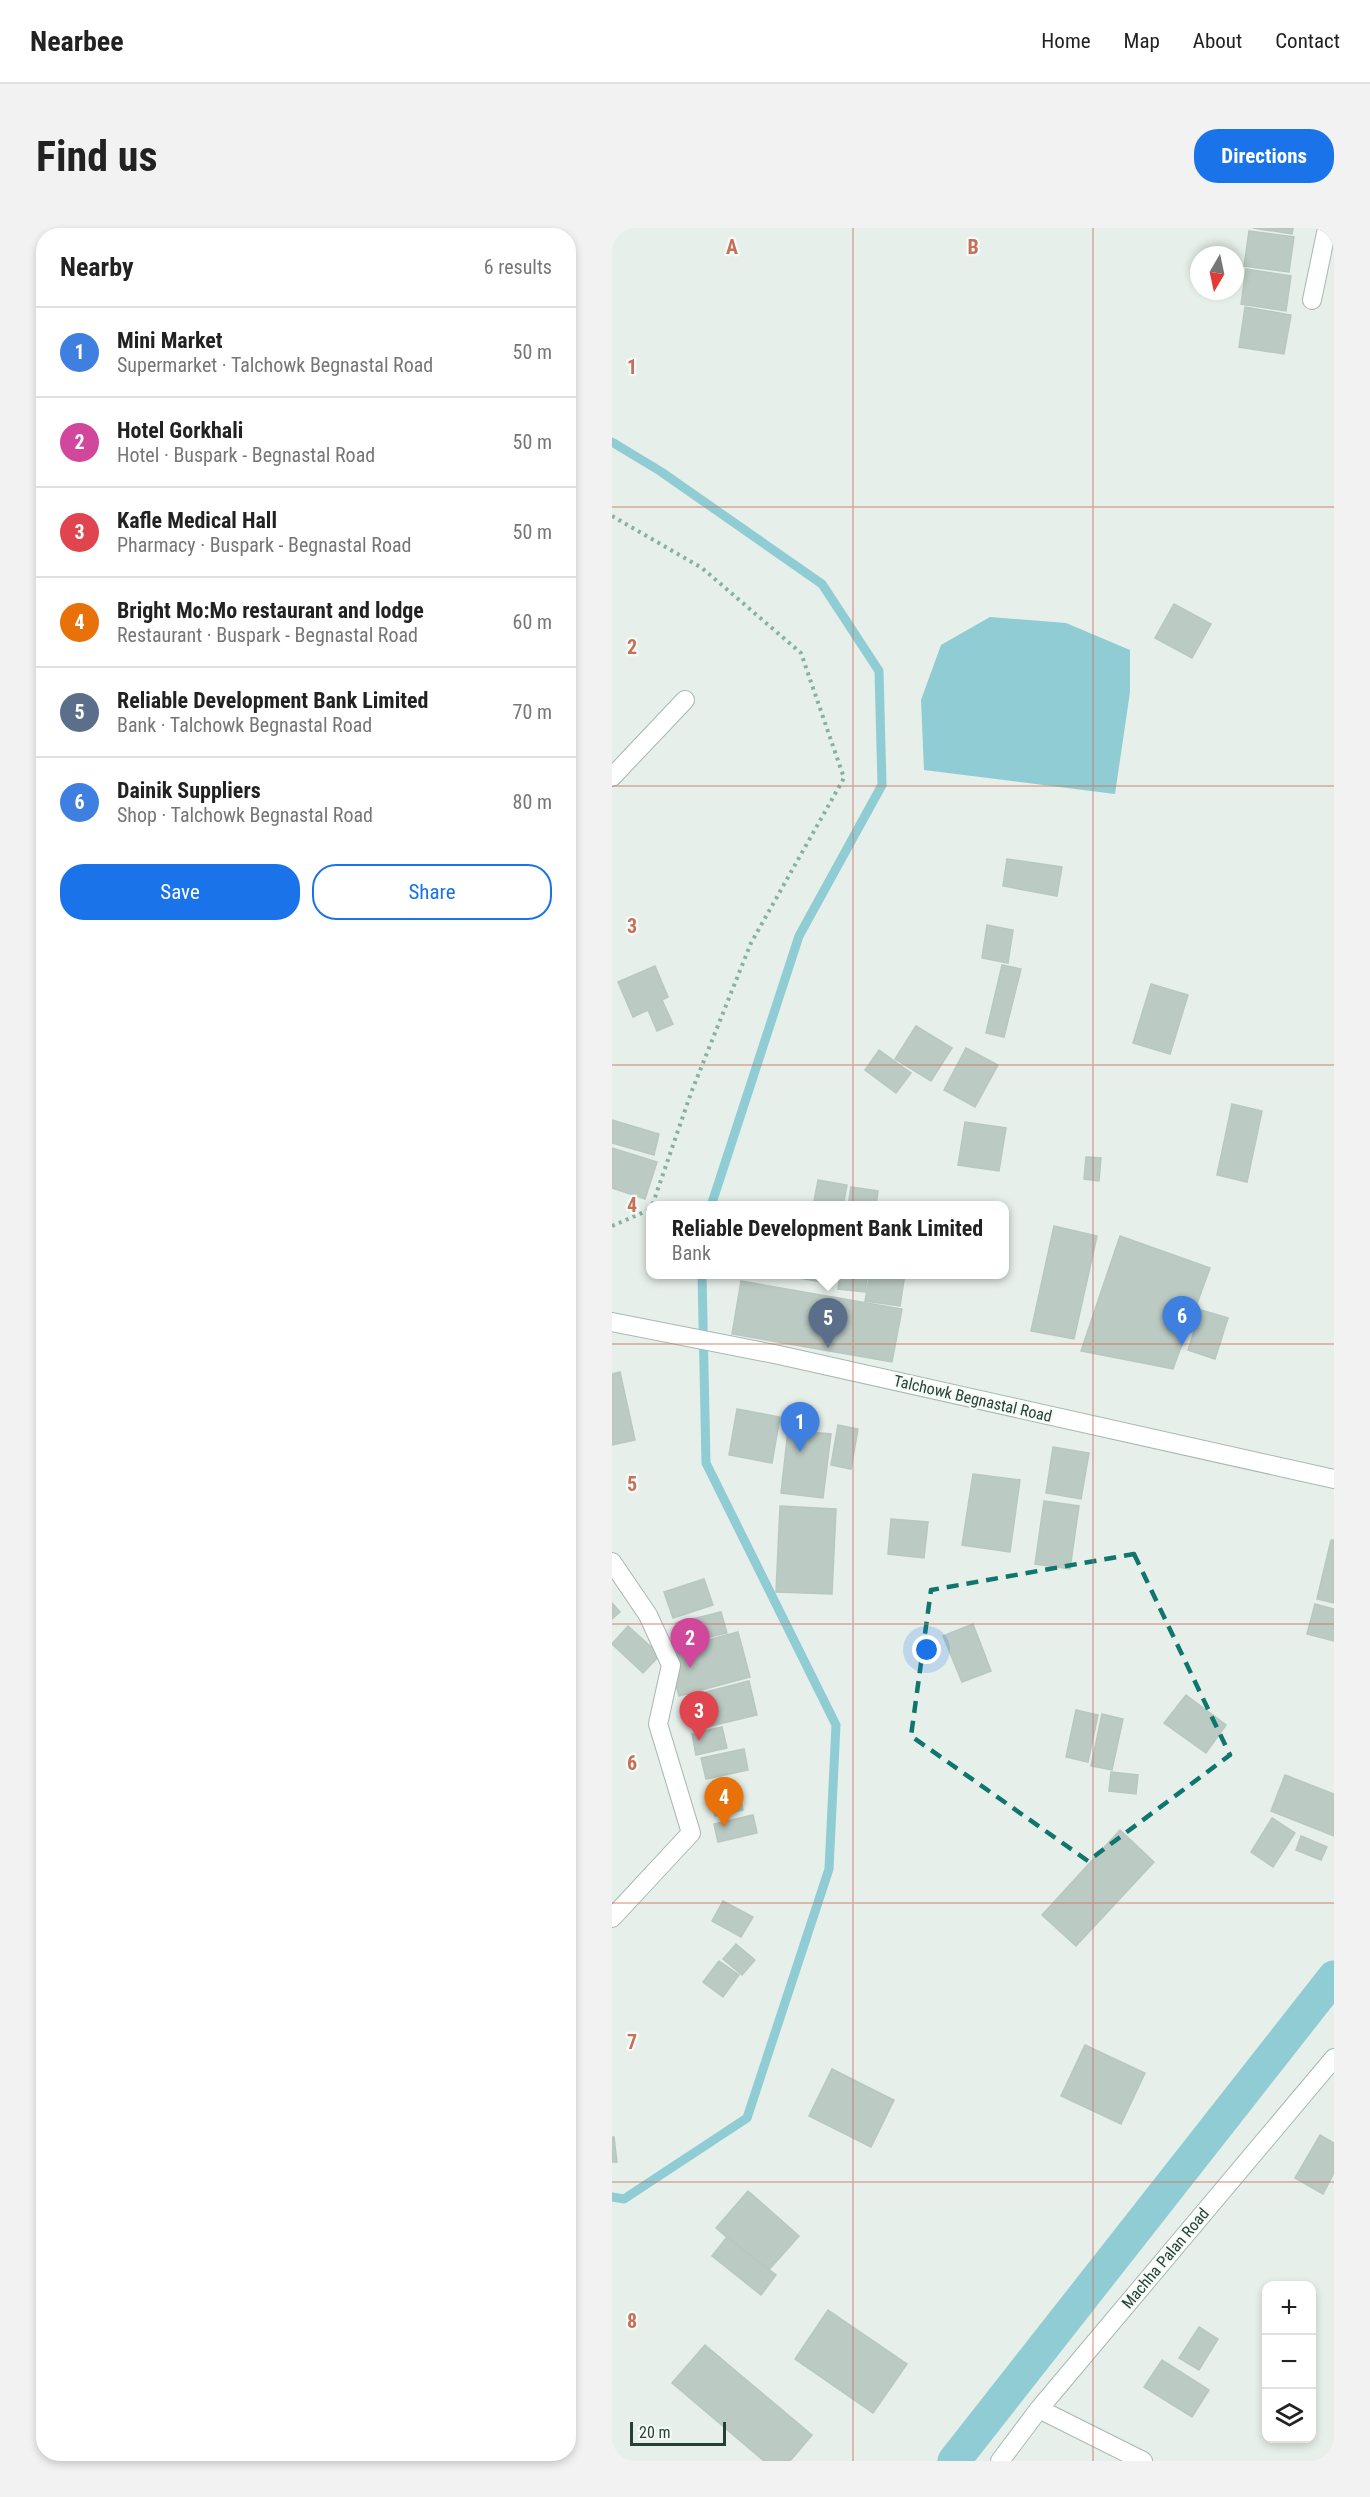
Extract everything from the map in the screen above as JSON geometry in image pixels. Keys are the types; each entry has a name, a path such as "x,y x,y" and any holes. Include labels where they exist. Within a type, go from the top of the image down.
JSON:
{"street":[{"path":"1312,300 1327,228"},
{"path":"612,777 685,700"},
{"name":"Talchowk Begnastal Road","path":"612,1322 779,1354 1334,1479"},
{"path":"612,1562 648,1615 671,1665 658,1724 691,1833 612,1918"},
{"name":"Machha Palan Road","path":"1000,2461 1040,2409 1334,2058"},
{"path":"1040,2409 1143,2461"}],"path":[{"path":"612,516 702,568 801,653 844,778 751,943 691,1094 654,1201"},
{"path":"612,1226 646,1210"}],"highlighted area":[{"path":"1134,1554 1230,1755 1088,1861 911,1736 931,1590"}],"water":[{"path":"990,617 1066,623 1130,650 1130,692 1115,794 924,770 921,700 941,645"}],"building":[{"path":"1253,228 1293,228 1292,234"},
{"path":"1249,231 1294,237 1289,272 1244,266"},
{"path":"1246,269 1291,276 1286,311 1241,304 1242,300 1244,300"},
{"path":"1245,307 1291,315 1284,354 1239,347"},
{"path":"1174,604 1211,624 1192,658 1155,638"},
{"path":"1007,859 1062,867 1057,896 1003,886"},
{"path":"987,925 1013,930 1008,963 982,958"},
{"path":"1002,965 1021,969 1004,1037 986,1033"},
{"path":"655,966 668,997 662,1000 673,1024 657,1031 648,1010 633,1017 618,982"},
{"path":"1151,984 1188,995 1170,1054 1133,1043"},
{"path":"916,1026 952,1048 931,1081 895,1059"},
{"path":"966,1048 998,1065 975,1107 944,1090"},
{"path":"879,1050 911,1073 896,1093 865,1070"},
{"path":"1232,1104 1262,1111 1247,1182 1217,1175"},
{"path":"612,1120 659,1134 654,1155 612,1143"},
{"path":"965,1122 1006,1128 999,1171 958,1165"},
{"path":"612,1148 657,1162 645,1199 612,1188"},
{"path":"1086,1157 1101,1158 1099,1181 1084,1179"},
{"path":"818,1180 847,1185 844,1201 814,1201"},
{"path":"851,1187 878,1191 877,1201 849,1201"},
{"path":"1054,1226 1097,1236 1074,1339 1031,1331"},
{"path":"1120,1236 1210,1268 1173,1369 1081,1351"},
{"path":"804,1279 833,1279 832,1284"},
{"path":"839,1279 867,1279 865,1292 838,1289"},
{"path":"869,1279 904,1279 900,1306 865,1301"},
{"path":"741,1281 902,1309 892,1362 732,1334"},
{"path":"1201,1310 1228,1318 1215,1359 1188,1350"},
{"path":"620,1372 635,1440 612,1445 612,1374"},
{"path":"737,1409 780,1417 772,1463 729,1455"},
{"path":"838,1425 858,1429 851,1469 831,1465"},
{"path":"788,1430 831,1434 823,1498 781,1493"},
{"path":"1053,1447 1089,1453 1081,1499 1046,1493"},
{"path":"973,1474 1020,1480 1010,1552 962,1545"},
{"path":"1044,1501 1079,1506 1070,1569 1035,1564"},
{"path":"780,1506 836,1509 832,1594 776,1592"},
{"path":"891,1519 928,1522 924,1558 888,1554"},
{"path":"1331,1540 1334,1540 1334,1603 1317,1599"},
{"path":"704,1579 713,1605 673,1618 664,1592"},
{"path":"612,1603 620,1612 612,1619"},
{"path":"1315,1604 1334,1609 1334,1641 1307,1634"},
{"path":"721,1612 727,1633 681,1644 676,1623"},
{"path":"973,1624 991,1671 962,1682 943,1636"},
{"path":"628,1626 660,1655 643,1673 612,1644"},
{"path":"738,1632 750,1677 679,1696 667,1651"},
{"path":"749,1681 757,1715 694,1730 686,1697"},
{"path":"1186,1695 1226,1725 1206,1753 1164,1723"},
{"path":"1076,1710 1098,1715 1088,1762 1066,1757"},
{"path":"1102,1714 1123,1719 1112,1770 1091,1766"},
{"path":"722,1727 727,1748 696,1755 692,1734"},
{"path":"744,1749 748,1770 706,1779 701,1758"},
{"path":"1111,1772 1138,1775 1136,1794 1109,1791"},
{"path":"1285,1775 1334,1794 1334,1836 1271,1811"},
{"path":"741,1800 743,1810 715,1816 713,1807"},
{"path":"753,1815 757,1833 718,1842 714,1824"},
{"path":"1272,1818 1295,1833 1273,1867 1251,1852"},
{"path":"1120,1830 1154,1862 1076,1946 1042,1915"},
{"path":"1301,1836 1327,1847 1321,1860 1296,1850"},
{"path":"723,1901 753,1917 741,1937 712,1921"},
{"path":"736,1944 755,1960 742,1975 723,1959"},
{"path":"719,1961 739,1975 723,1997 703,1982"},
{"path":"1085,2045 1145,2073 1121,2124 1061,2096"},
{"path":"832,2069 894,2100 871,2147 809,2116"},
{"path":"1320,2135 1334,2143 1334,2173 1323,2194 1295,2178"},
{"path":"612,2137 614,2137 617,2162 612,2162"},
{"path":"748,2191 799,2236 767,2272 716,2228"},
{"path":"727,2237 776,2275 761,2295 712,2256"},
{"path":"828,2310 907,2364 873,2413 795,2359"},
{"path":"1199,2327 1218,2339 1199,2370 1179,2358"},
{"path":"705,2345 812,2435 790,2461 764,2461 672,2383"},
{"path":"1162,2360 1209,2390 1192,2417 1144,2387"}],"waterway":[{"path":"612,442 660,471 822,584 879,671 882,785 799,936 713,1201"},
{"path":"612,2197 624,2199 747,2118 829,1869 836,1725 706,1463 702,1279"},
{"path":"954,2461 1334,1977"}],"place":[{"name":"Dainik Suppliers","path":"1182,1346"},
{"name":"Reliable Development Bank Limited","path":"828,1348"},
{"name":"Mini Market","path":"800,1452"},
{"name":"Hotel Gorkhali","path":"690,1668"},
{"name":"Kafle Medical Hall","path":"699,1741"},
{"name":"Bright Mo:Mo restaurant and lodge","path":"724,1827"}]}
